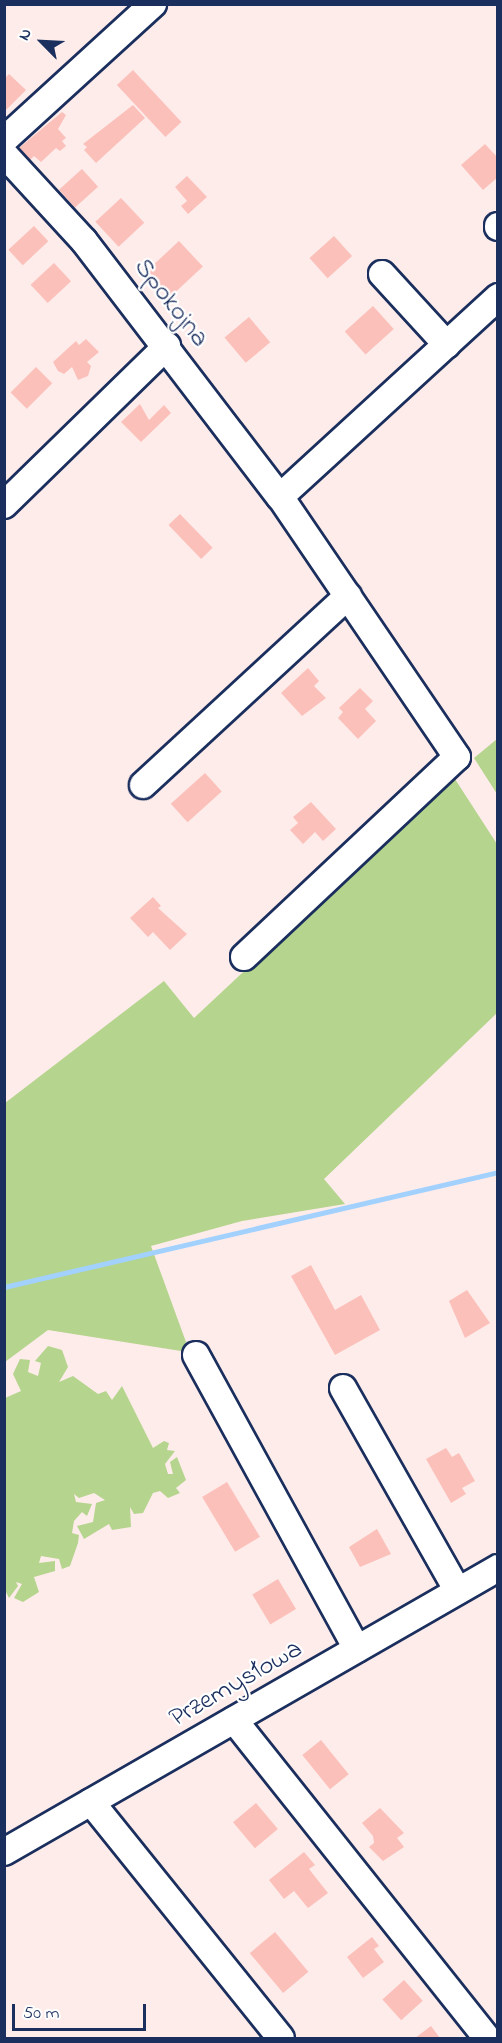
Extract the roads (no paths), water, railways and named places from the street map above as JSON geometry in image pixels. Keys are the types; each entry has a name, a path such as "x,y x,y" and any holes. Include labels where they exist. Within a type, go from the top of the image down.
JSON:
{"street":[{"path":"4,140 153,4"},
{"name":"Spokojna","path":"4,154 84,241 167,346 280,497 457,758 244,957"},
{"path":"382,274 447,345"},
{"path":"280,497 498,297"},
{"path":"4,505 167,346"},
{"path":"143,785 348,596"},
{"path":"196,1355 357,1649"},
{"path":"343,1388 458,1591"},
{"name":"Przemysłowa","path":"4,1852 498,1568"},
{"path":"234,1720 487,2038"},
{"path":"91,1802 281,2038"}],"waterway":[{"path":"4,1287 498,1172"}]}
